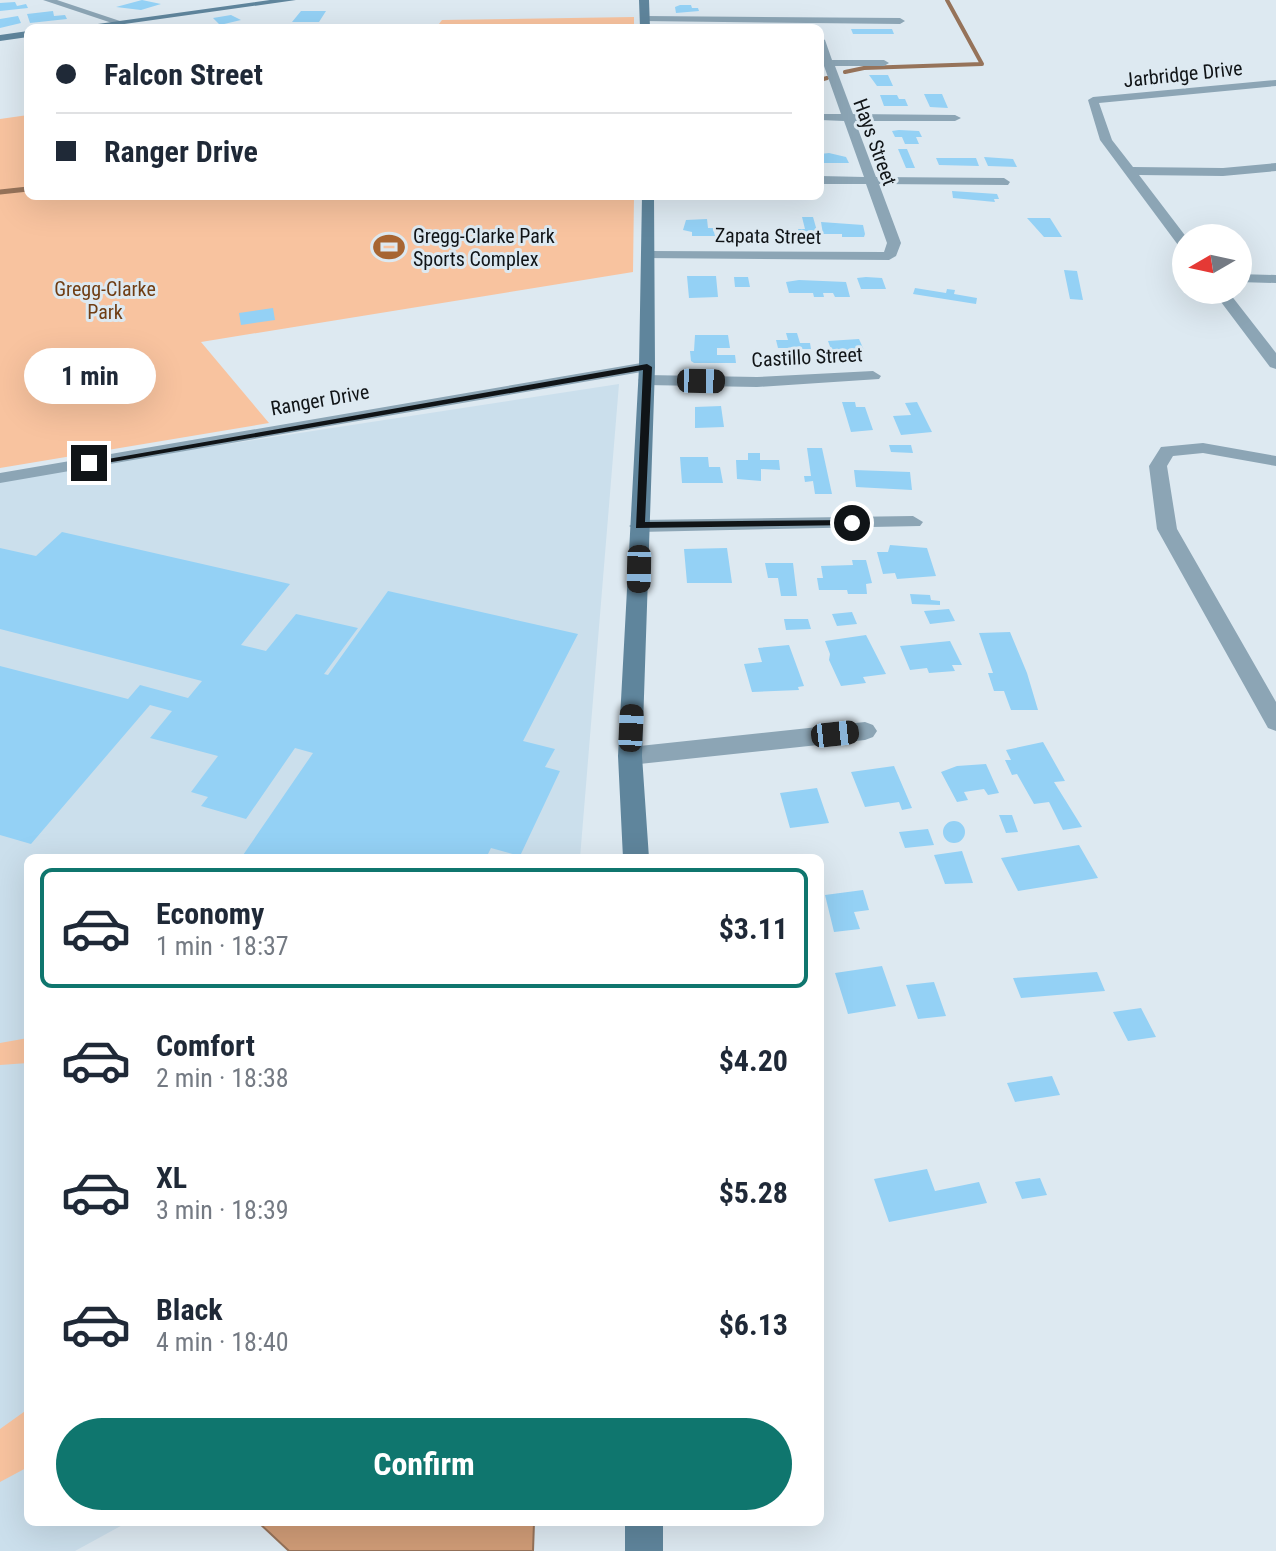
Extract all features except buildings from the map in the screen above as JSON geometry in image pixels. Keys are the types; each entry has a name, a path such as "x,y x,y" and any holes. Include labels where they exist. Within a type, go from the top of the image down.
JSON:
{"street":[{"path":"48,0 118,22"},
{"path":"103,24 291,0"},
{"path":"644,0 645,24 814,24 862,16 900,21"},
{"path":"0,38 24,35"},
{"path":"824,63 884,63"},
{"name":"Hays Street","path":"824,63 894,243 889,256"},
{"name":"Jarbridge Drive","path":"1131,171 1100,128 1093,100 1276,83"},
{"path":"824,117 955,118"},
{"path":"1131,171 1223,172 1276,167"},
{"path":"1131,171 1172,227"},
{"path":"824,180 1004,182"},
{"path":"636,854 630,756 647,374 648,200"},
{"name":"Zapata Street","path":"648,255 889,256"},
{"path":"1252,278 1276,279"},
{"path":"1230,304 1276,364"},
{"name":"Castillo Street","path":"647,374 757,382 873,376"},
{"name":"Ranger Drive","path":"0,478 647,374"},
{"path":"1276,461 1203,448 1167,451 1158,466 1167,529 1276,722"},
{"path":"639,526 913,522"},
{"path":"630,756 865,731"},
{"path":"644,1526 644,1551"}],"shaded area":[{"path":"619,384 580,854 24,854 24,1526 121,1526 75,1551 0,1551 0,479"},
{"path":"262,1526 534,1526 533,1551 289,1551"}],"green space":[{"path":"634,17 634,24 439,24 442,20"},
{"name":"Gregg-Clarke Park","path":"24,116 24,200 634,200 633,272 201,342 269,423 0,468 0,119"},
{"path":"24,1039 24,1063 0,1065 0,1043"},
{"path":"24,1412 24,1469 0,1482 0,1429"}],"waterway":[{"path":"845,72 864,68 982,64 947,0"},
{"path":"0,192 24,189"}],"place":[{"name":"Gregg-Clarke Park Sports Complex","path":"389,247"}],"route":[{"path":"89,463 647,367 639,526 852,523"}]}
